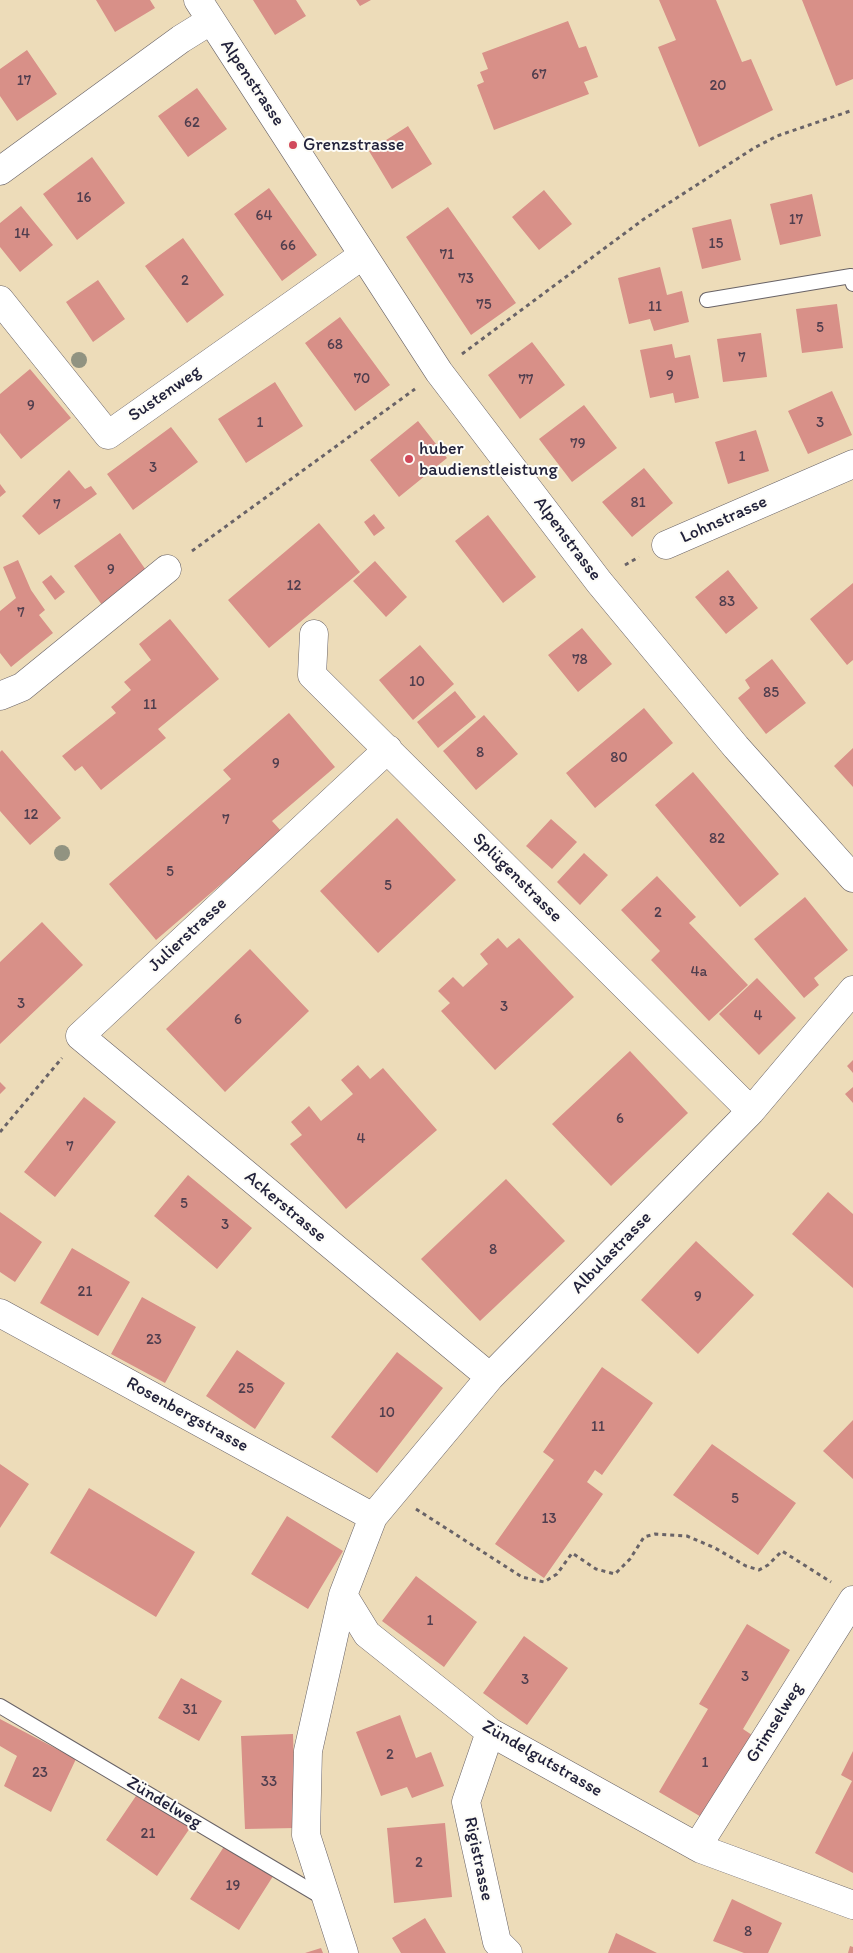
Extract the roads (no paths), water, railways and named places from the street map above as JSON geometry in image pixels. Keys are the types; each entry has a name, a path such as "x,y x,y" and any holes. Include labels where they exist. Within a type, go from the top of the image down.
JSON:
{"street":[{"path":"0,171 182,39 204,10"},
{"name":"Alpenstrasse","path":"204,10 439,372 599,582 736,747 853,878"},
{"name":"Sustenweg","path":"0,300 108,435 363,255"},
{"name":"Lohnstrasse","path":"666,545 853,464"},
{"path":"0,696 22,687 167,569"},
{"name":"Splügenstrasse","path":"314,634 312,675 751,1111"},
{"name":"Julierstrasse","path":"80,1036 388,750"},
{"name":"Albulastrasse","path":"373,1517 490,1377 751,1111 853,990"},
{"name":"Ackerstrasse","path":"80,1036 490,1377"},
{"name":"Rosenbergstrasse","path":"0,1314 373,1517"},
{"path":"344,1953 306,1835 308,1751 344,1595 373,1517"},
{"name":"Grimselweg","path":"697,1847 845,1593"},
{"name":"Zündelgutstrasse","path":"344,1595 367,1634 490,1732 697,1847 853,1905"},
{"name":"Rigistrasse","path":"490,1732 466,1802 497,1942 508,1953"}],"lane":[{"path":"707,300 851,276 853,284"},
{"name":"Zündelweg","path":"0,1706 328,1900"}],"place":[{"name":"Grenzstrasse","path":"293,145"},
{"name":"huber baudienstleistung","path":"409,459"}]}
